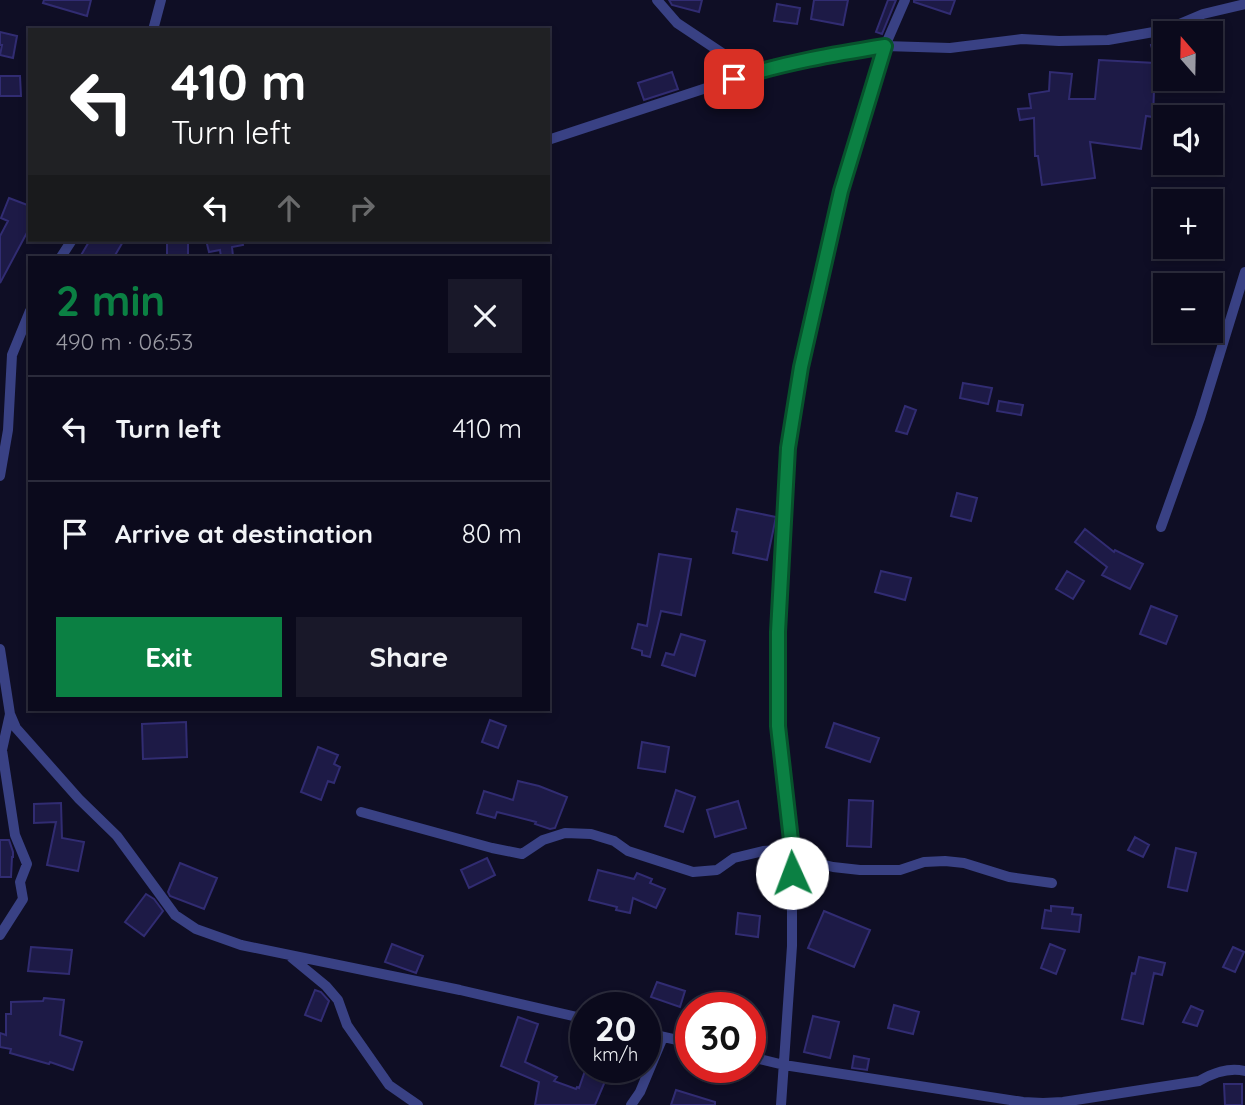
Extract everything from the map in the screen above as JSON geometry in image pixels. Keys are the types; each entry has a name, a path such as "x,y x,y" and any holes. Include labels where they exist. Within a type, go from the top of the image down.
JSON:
{"street":[{"path":"154,28 161,0"},
{"path":"657,0 677,23 755,72"},
{"path":"781,1105 792,946 792,849 778,726 778,632 788,448 801,367 841,191 885,46 905,0"},
{"path":"550,139 755,72 841,53 885,46 950,48 1022,39 1108,40 1165,30 1203,14 1245,4"},
{"path":"1161,527 1200,418 1245,272"},
{"path":"0,476 8,430 12,355 28,316"},
{"path":"0,649 10,714 16,728 79,799 117,836 175,915 196,929 241,945 570,1015"},
{"path":"0,706 10,714"},
{"path":"0,935 23,899 20,881 27,864 15,835 2,750 10,714"},
{"path":"361,812 492,848 522,853 543,840 565,833 591,834 614,841 628,851 693,872 717,870 734,858 763,851 792,849 804,860 833,867 900,870 924,862 945,861 964,863 1009,877 1052,883"},
{"path":"290,956 326,986 338,1000 348,1025 389,1085 418,1105"},
{"path":"631,1105 640,1092 663,1037 675,1040"},
{"path":"766,1061 1043,1103 1199,1081 1225,1070 1245,1071"}],"building":[{"path":"44,0 91,0 87,16 43,3"},
{"path":"669,0 702,0 699,12 672,5"},
{"path":"814,0 848,0 843,25 811,19"},
{"path":"888,0 896,0 882,34 876,32"},
{"path":"914,0 955,0 950,14"},
{"path":"777,4 800,8 797,24 774,21"},
{"path":"0,32 17,36 13,58 0,55"},
{"path":"1099,60 1153,63 1153,117 1146,116 1141,149 1090,142 1095,178 1042,185 1038,156 1035,156 1034,118 1020,120 1018,109 1031,108 1029,94 1049,91 1050,72 1072,74 1069,99 1095,99"},
{"path":"672,72 678,89 644,100 638,83"},
{"path":"0,76 20,76 21,96 0,96"},
{"path":"9,198 28,205 28,231 0,283 0,236 8,221 1,218"},
{"path":"89,242 123,242 115,256 81,256"},
{"path":"167,242 188,242 188,256 167,256"},
{"path":"206,242 242,242 243,245 232,247 233,256 221,256 220,250 209,252"},
{"path":"963,383 992,388 988,404 960,398"},
{"path":"999,401 1023,405 1021,415 997,411"},
{"path":"905,406 916,410 907,434 896,431"},
{"path":"957,493 977,498 971,521 951,516"},
{"path":"737,509 776,517 767,560 733,553 737,532 732,531"},
{"path":"1085,529 1114,552 1115,550 1143,564 1130,589 1102,575 1107,567 1075,542"},
{"path":"659,554 691,559 681,615 661,611 650,657 632,648 638,624 647,626"},
{"path":"881,571 911,578 905,600 875,592"},
{"path":"1067,571 1084,581 1073,599 1056,589"},
{"path":"1151,606 1177,616 1166,644 1140,634"},
{"path":"681,634 705,641 695,676 662,665 666,653 674,655"},
{"path":"490,720 506,726 498,748 482,742"},
{"path":"186,722 187,757 143,759 142,724"},
{"path":"834,723 879,738 870,762 826,747"},
{"path":"642,742 669,747 665,772 638,768"},
{"path":"318,747 338,755 334,764 340,767 334,783 328,781 321,800 301,792"},
{"path":"518,781 567,797 555,828 550,829 535,824 536,822 497,812 495,818 477,813 484,791 513,800"},
{"path":"676,790 695,797 683,832 665,826"},
{"path":"849,800 873,801 871,847 847,846"},
{"path":"738,801 746,828 715,837 707,810"},
{"path":"61,803 62,838 84,842 78,871 47,865 56,822 34,823 34,804"},
{"path":"1135,837 1149,845 1143,857 1128,850"},
{"path":"0,840 9,840 13,852 11,877 0,877"},
{"path":"1176,848 1196,853 1187,891 1168,887"},
{"path":"487,858 495,875 469,888 461,870"},
{"path":"180,863 217,878 204,909 170,896 168,892"},
{"path":"598,870 634,879 637,873 652,879 650,883 665,889 656,908 633,898 630,913 616,910 617,907 589,900"},
{"path":"146,894 154,899 163,911 144,936 125,922"},
{"path":"1051,906 1073,908 1072,914 1081,915 1079,932 1042,928 1045,910 1051,911"},
{"path":"824,911 870,930 854,967 808,948"},
{"path":"738,913 760,916 758,937 736,934"},
{"path":"392,944 423,956 416,973 385,962"},
{"path":"1050,944 1065,950 1056,974 1041,968"},
{"path":"31,947 72,950 69,974 28,971"},
{"path":"1233,947 1244,952 1235,972 1223,967"},
{"path":"1139,957 1165,963 1162,975 1154,973 1143,1024 1122,1019 1132,973 1135,974"},
{"path":"657,982 685,991 675,992 675,1005 661,1000 661,992 653,992"},
{"path":"315,990 321,992 329,1001 321,1021 305,1015"},
{"path":"44,998 64,1000 60,1035 82,1042 73,1070 10,1053 11,1049 0,1047 0,1033 6,1035 6,1014 11,1014 11,1002 43,1001"},
{"path":"894,1005 919,1012 913,1034 888,1028"},
{"path":"1191,1006 1203,1011 1197,1026 1183,1022"},
{"path":"813,1016 839,1022 830,1058 804,1052"},
{"path":"518,1017 538,1024 525,1062 557,1077 554,1081 576,1089 581,1083 604,1083 595,1105 535,1105 539,1082 501,1066"},
{"path":"854,1056 869,1059 867,1070 852,1068"},
{"path":"1224,1084 1242,1084 1242,1105 1225,1105"},
{"path":"676,1090 715,1102 715,1105 671,1105"}],"route":[{"path":"734,79 841,53 885,46 841,191 801,367 788,448 778,632 778,726 792,849 792,873"}]}
